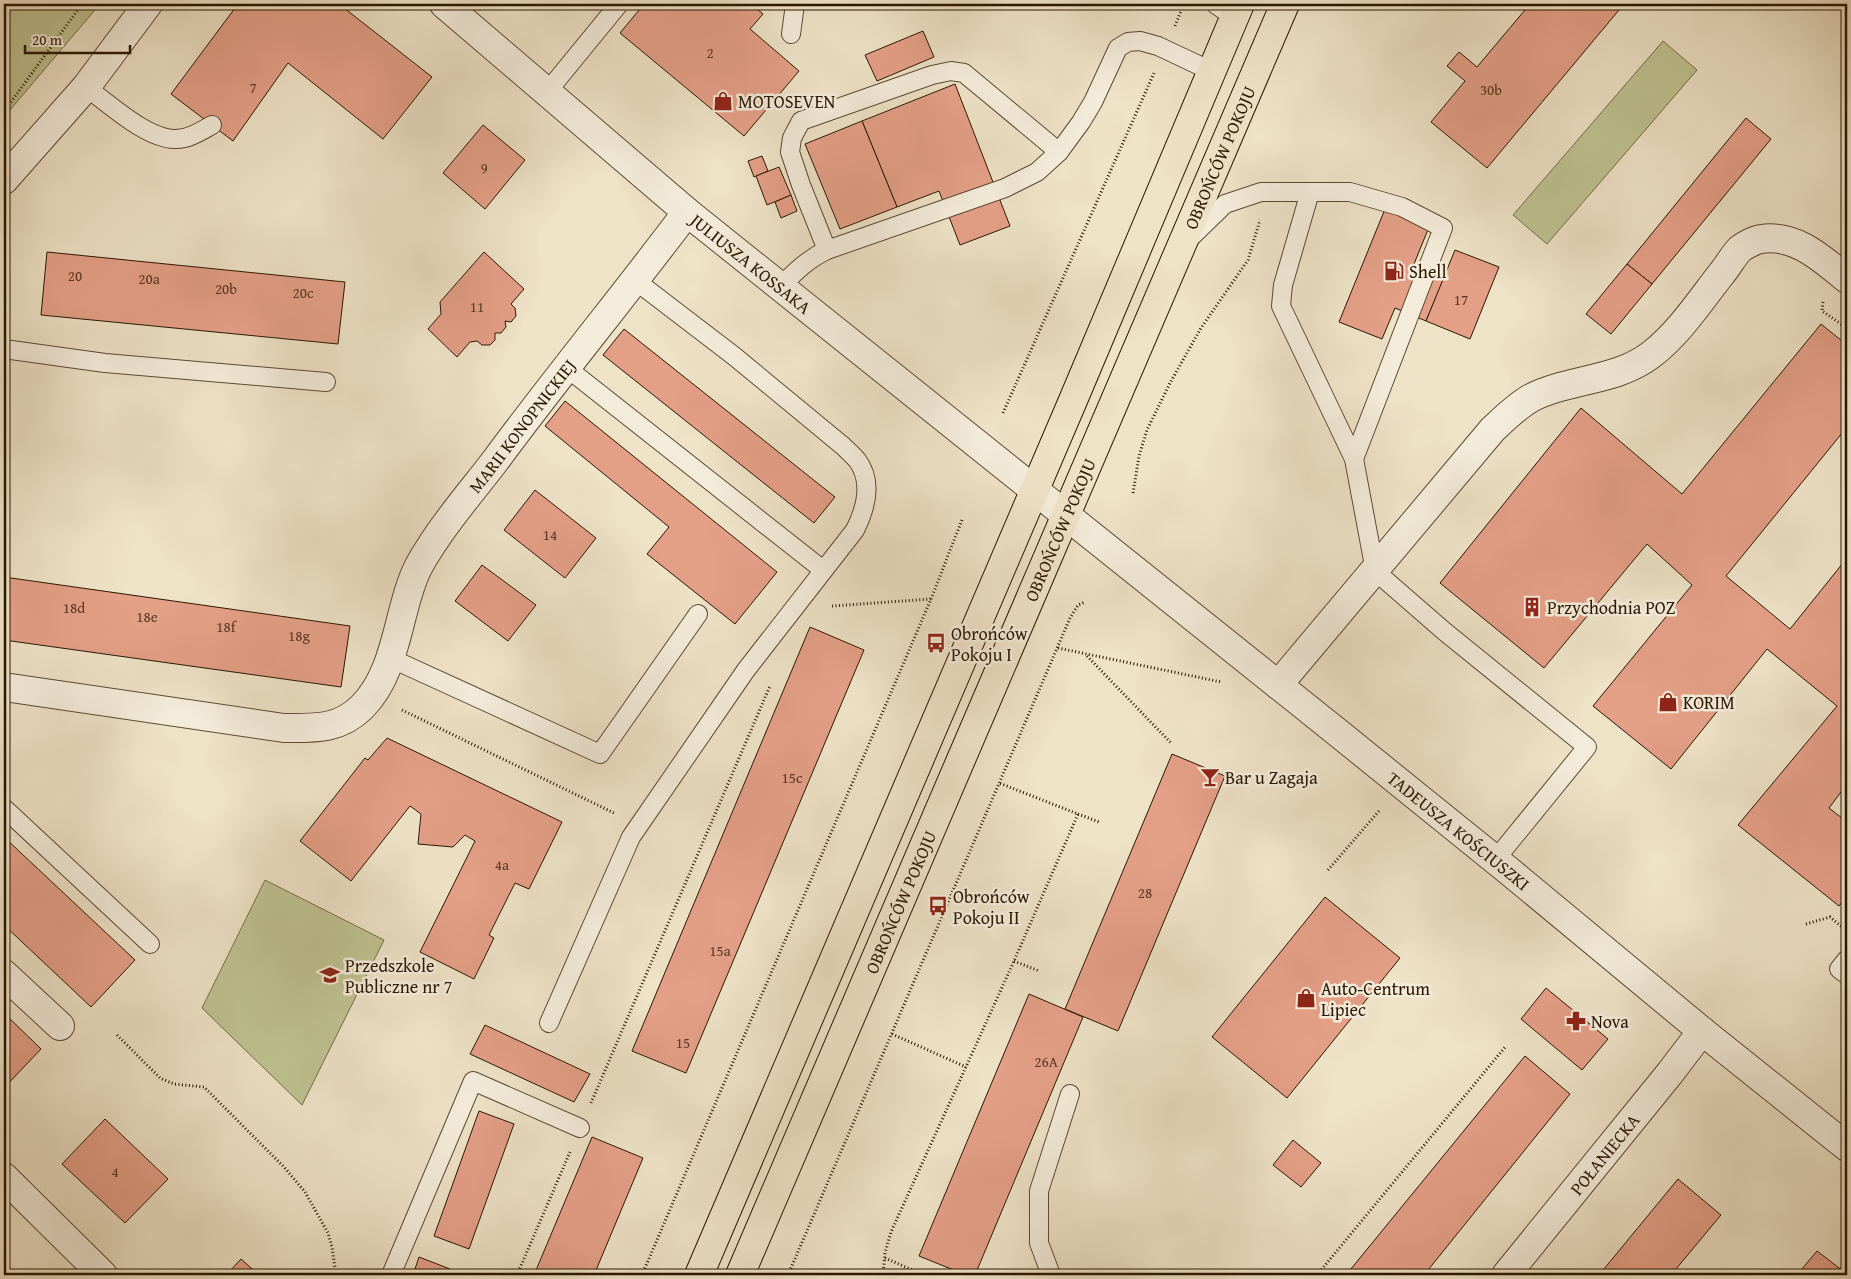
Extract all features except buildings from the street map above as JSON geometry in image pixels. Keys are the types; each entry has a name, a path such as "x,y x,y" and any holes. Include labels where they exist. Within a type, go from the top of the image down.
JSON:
{"main road":[{"name":"OBROŃCÓW POKOJU","path":"740,1275 1285,4"},
{"path":"699,1275 1211,71 1229,8"}],"street":[{"path":"4,180 86,87 148,4"},
{"name":"JULIUSZA KOSSAKA","path":"444,4 687,212 782,286 1066,517"},
{"name":"MARII KONOPNICKIEJ","path":"4,687 284,728 330,726 349,718 372,695 383,677 413,578 426,554 527,418 636,281 687,212"},
{"path":"1278,685 1493,429 1512,411 1532,398 1565,386 1608,376 1633,366 1653,354 1681,326 1741,248 1759,239 1780,238 1804,246 1847,279"},
{"name":"TADEUSZA KOŚCIUSZKI","path":"1066,517 1495,860 1702,1031 1845,1139"},
{"path":"4,974 60,1026"},
{"name":"POŁANIECKA","path":"1506,1275 1664,1081 1702,1031"},
{"path":"4,1177 103,1275"}],"lane":[{"path":"546,92 619,4"},
{"path":"791,34 794,4"},
{"path":"782,286 802,265 814,256 827,250 1005,188 1037,172 1059,152 1081,122 1093,102 1118,48 1128,42 1140,41 1165,49 1211,71"},
{"path":"827,250 790,152 792,138 801,121 932,75 951,71 964,73 1059,152"},
{"path":"86,87 146,131 162,138 178,139 197,134 212,125"},
{"path":"1179,249 1225,204 1261,192 1350,192 1402,207 1443,228 1354,459"},
{"path":"1310,192 1283,285 1281,306 1354,459 1375,571 1587,747 1495,860"},
{"path":"550,1023 631,838 746,670 855,530 862,515 867,494 865,476 857,460 842,446 734,356 636,281"},
{"path":"4,349 105,363 326,382"},
{"path":"567,368 822,570"},
{"path":"390,658 600,754 698,614"},
{"path":"4,808 150,944"},
{"path":"1847,959 1839,969 1847,975"},
{"path":"391,1275 473,1081 580,1128"},
{"path":"1050,1275 1039,1243 1039,1191 1070,1094"}],"path":[{"path":"4,110 82,4"},
{"path":"1003,413 1184,4"},
{"path":"1133,493 1139,456 1147,430 1170,383 1201,328 1248,260 1260,218"},
{"path":"642,1275 931,599 962,520"},
{"path":"823,606 931,599"},
{"path":"788,1275 1058,648 1078,605 1085,602"},
{"path":"1058,648 1225,682"},
{"path":"1086,655 1171,743"},
{"path":"517,1275 774,678"},
{"path":"372,695 640,825"},
{"path":"999,783 1099,822"},
{"path":"1328,870 1379,811"},
{"path":"883,1275 891,1232 1014,961 1078,814"},
{"path":"1806,924 1830,917 1847,931"},
{"path":"1014,961 1039,971"},
{"path":"892,1034 966,1067"},
{"path":"118,1035 160,1078 174,1084 204,1087 284,1167 305,1192 324,1226 332,1247 336,1275"},
{"path":"1317,1275 1506,1046"},
{"path":"885,1258 924,1275"}],"green space":[{"path":"4,4 100,4 4,117"},
{"path":"1663,41 1697,70 1547,244 1513,215"},
{"path":"265,880 384,940 302,1105 202,1008"}],"place":[{"name":"MOTOSEVEN","path":"723,101"},
{"name":"Shell","path":"1394,271"},
{"name":"Przychodnia POZ","path":"1532,607"},
{"name":"Obrońców Pokoju I","path":"936,643"},
{"name":"KORIM","path":"1668,702"},
{"name":"Bar u Zagaja","path":"1210,777"},
{"name":"Obrońców Pokoju II","path":"938,906"},
{"name":"Przedszkole Publiczne nr 7","path":"330,975"},
{"name":"Auto-Centrum Lipiec","path":"1306,998"},
{"name":"Nova","path":"1576,1021"}]}
